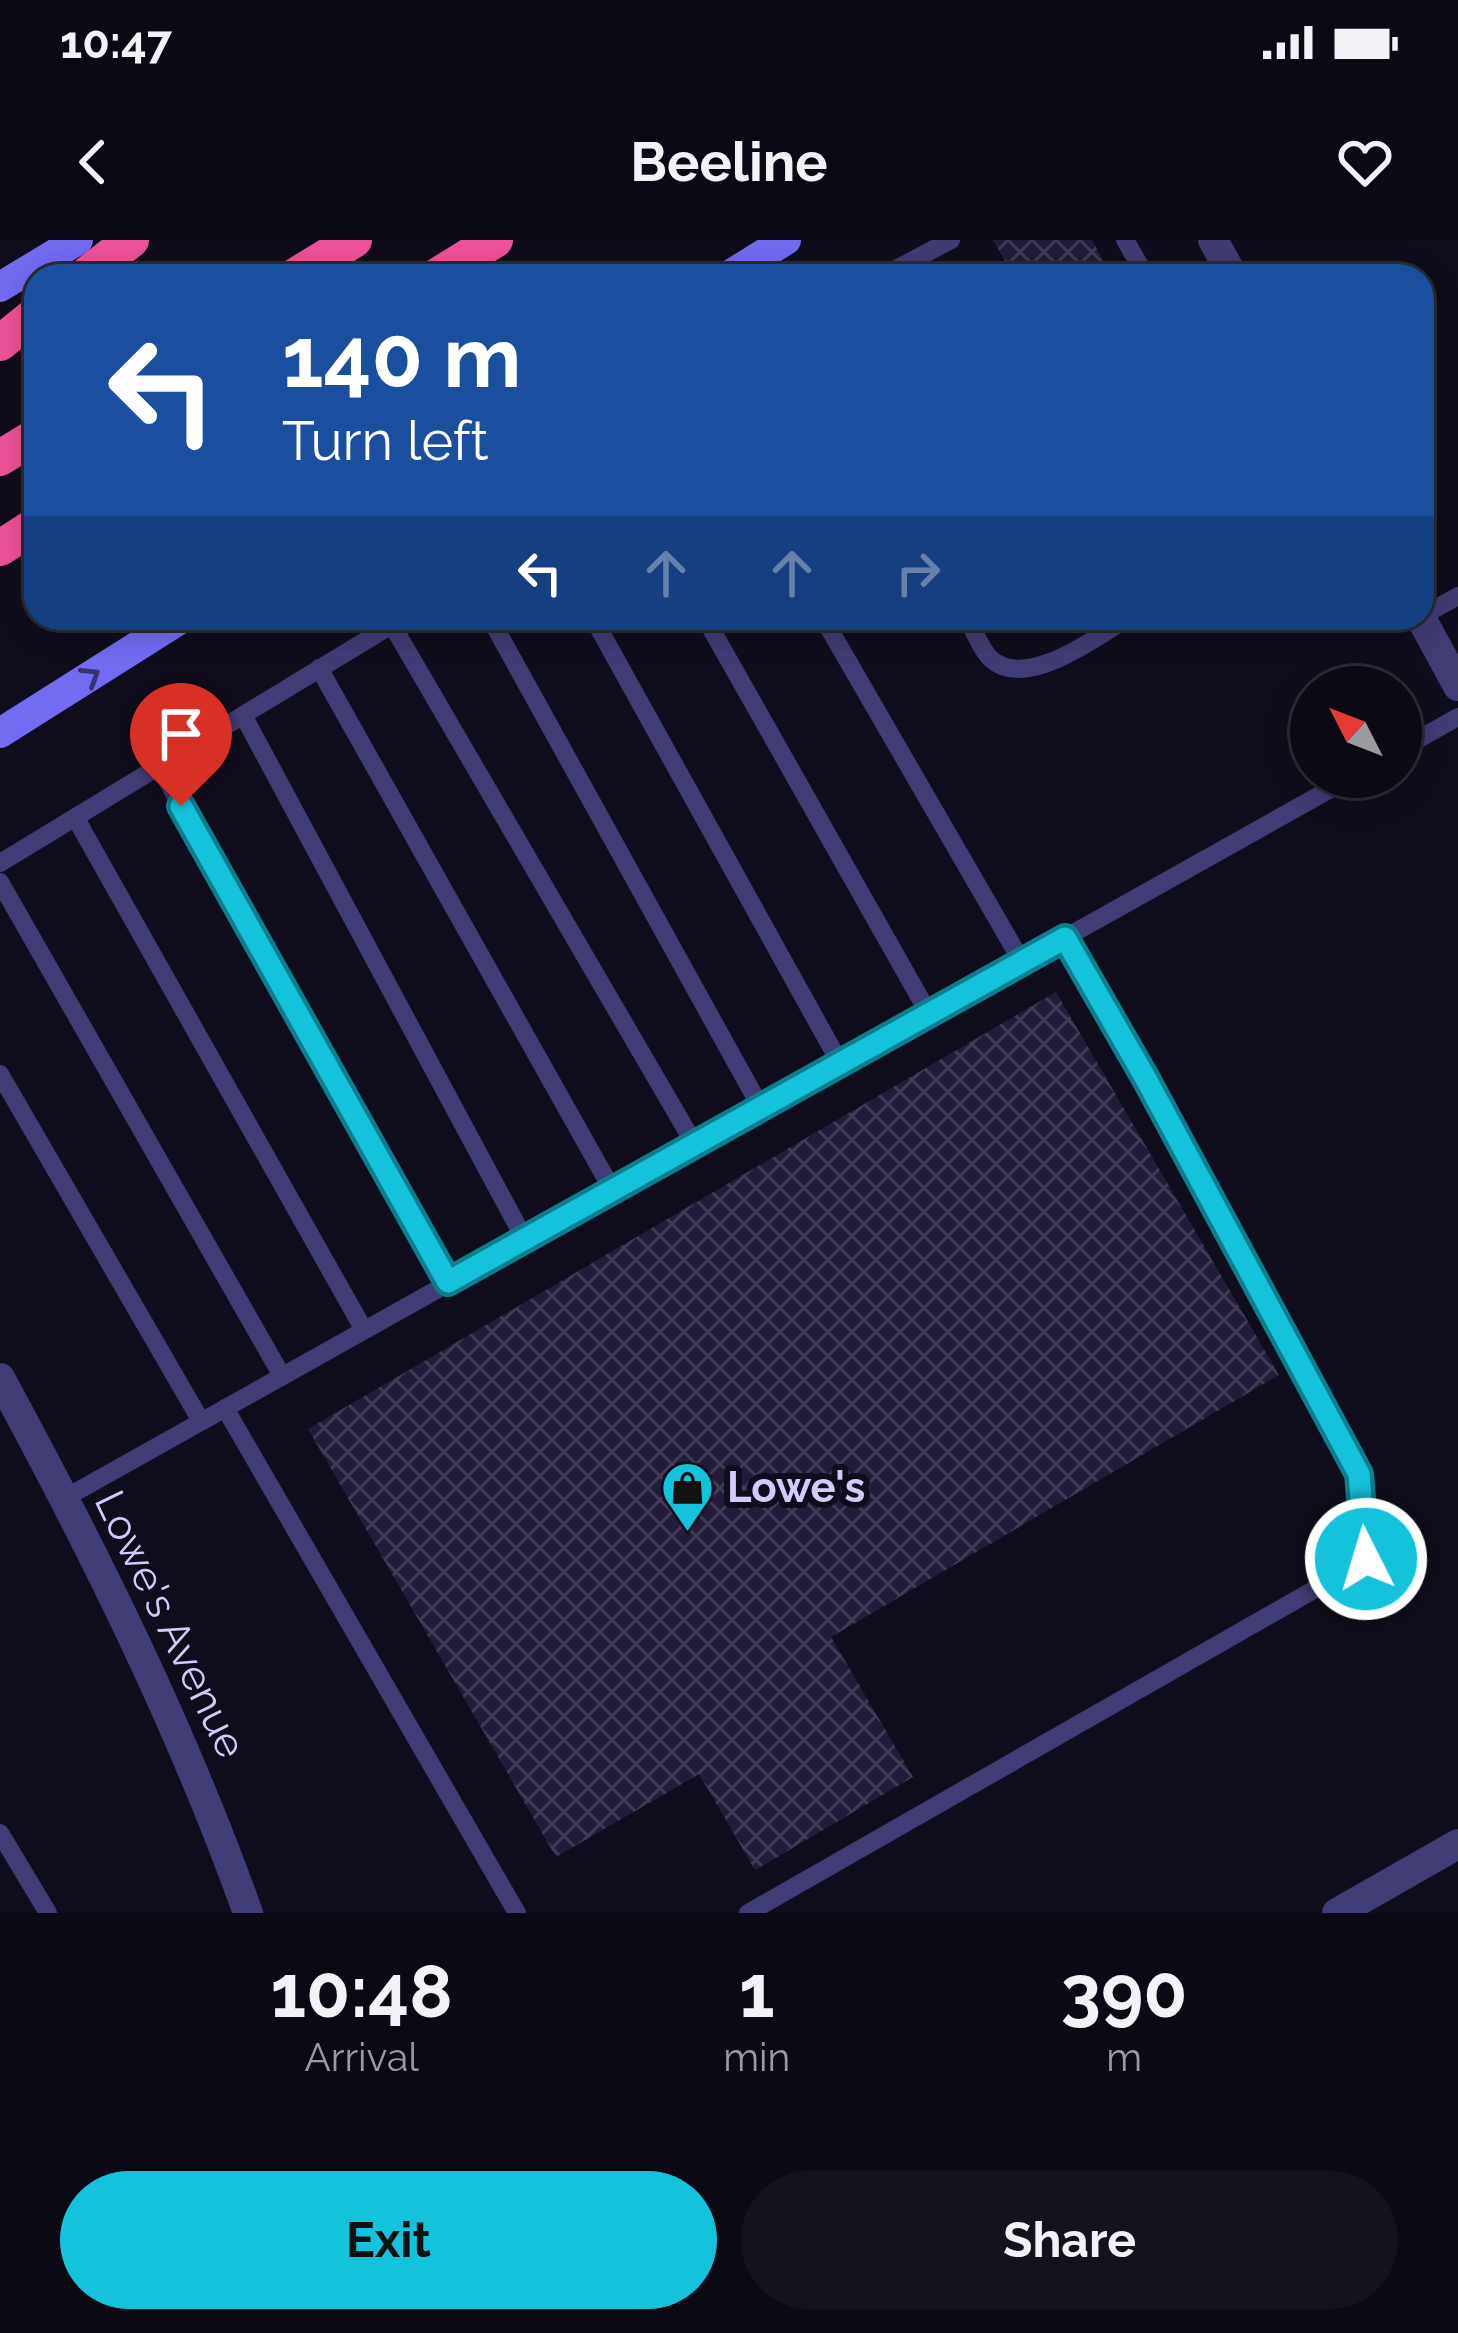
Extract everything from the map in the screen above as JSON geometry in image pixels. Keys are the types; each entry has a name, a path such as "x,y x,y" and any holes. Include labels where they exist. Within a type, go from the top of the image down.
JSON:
{"highway":[{"path":"100,264 131,240"},
{"path":"315,264 354,240"},
{"path":"456,264 495,240"},
{"path":"0,343 24,324"}],"main road":[{"path":"38,264 78,240"},
{"path":"747,264 786,240"},
{"path":"0,733 163,630"}],"street":[{"path":"1428,630 1458,686"},
{"name":"Lowe's Avenue","path":"0,1378 65,1498 207,1796 248,1913"},
{"path":"1337,1913 1458,1844"}],"lane":[{"path":"906,264 951,240"},
{"path":"0,863 379,630"},
{"path":"400,630 695,1145"},
{"path":"497,630 761,1108"},
{"path":"600,630 840,1064"},
{"path":"712,630 929,1014"},
{"path":"830,630 1022,962"},
{"path":"974,630 991,660 1018,671 1054,661 1107,630"},
{"path":"320,668 613,1191"},
{"path":"243,715 525,1240"},
{"path":"1422,737 1458,717"},
{"path":"159,766 448,1282"},
{"path":"65,1498 1315,798"},
{"path":"75,817 364,1330"},
{"path":"0,882 282,1376"},
{"path":"748,1913 1366,1559 1359,1474 1065,938"},
{"path":"0,1074 201,1421"},
{"path":"225,1408 518,1913"},
{"path":"0,1833 48,1913"}],"building":[{"path":"993,240 1092,240 1105,264 1007,264"},
{"name":"Lowe's","path":"1056,992 1279,1375 831,1637 913,1777 755,1870 699,1774 556,1857 308,1429"}],"place":[{"name":"Lowe's","path":"688,1533"}],"route":[{"path":"181,806 448,1282 1065,938 1359,1474 1366,1559"}]}
